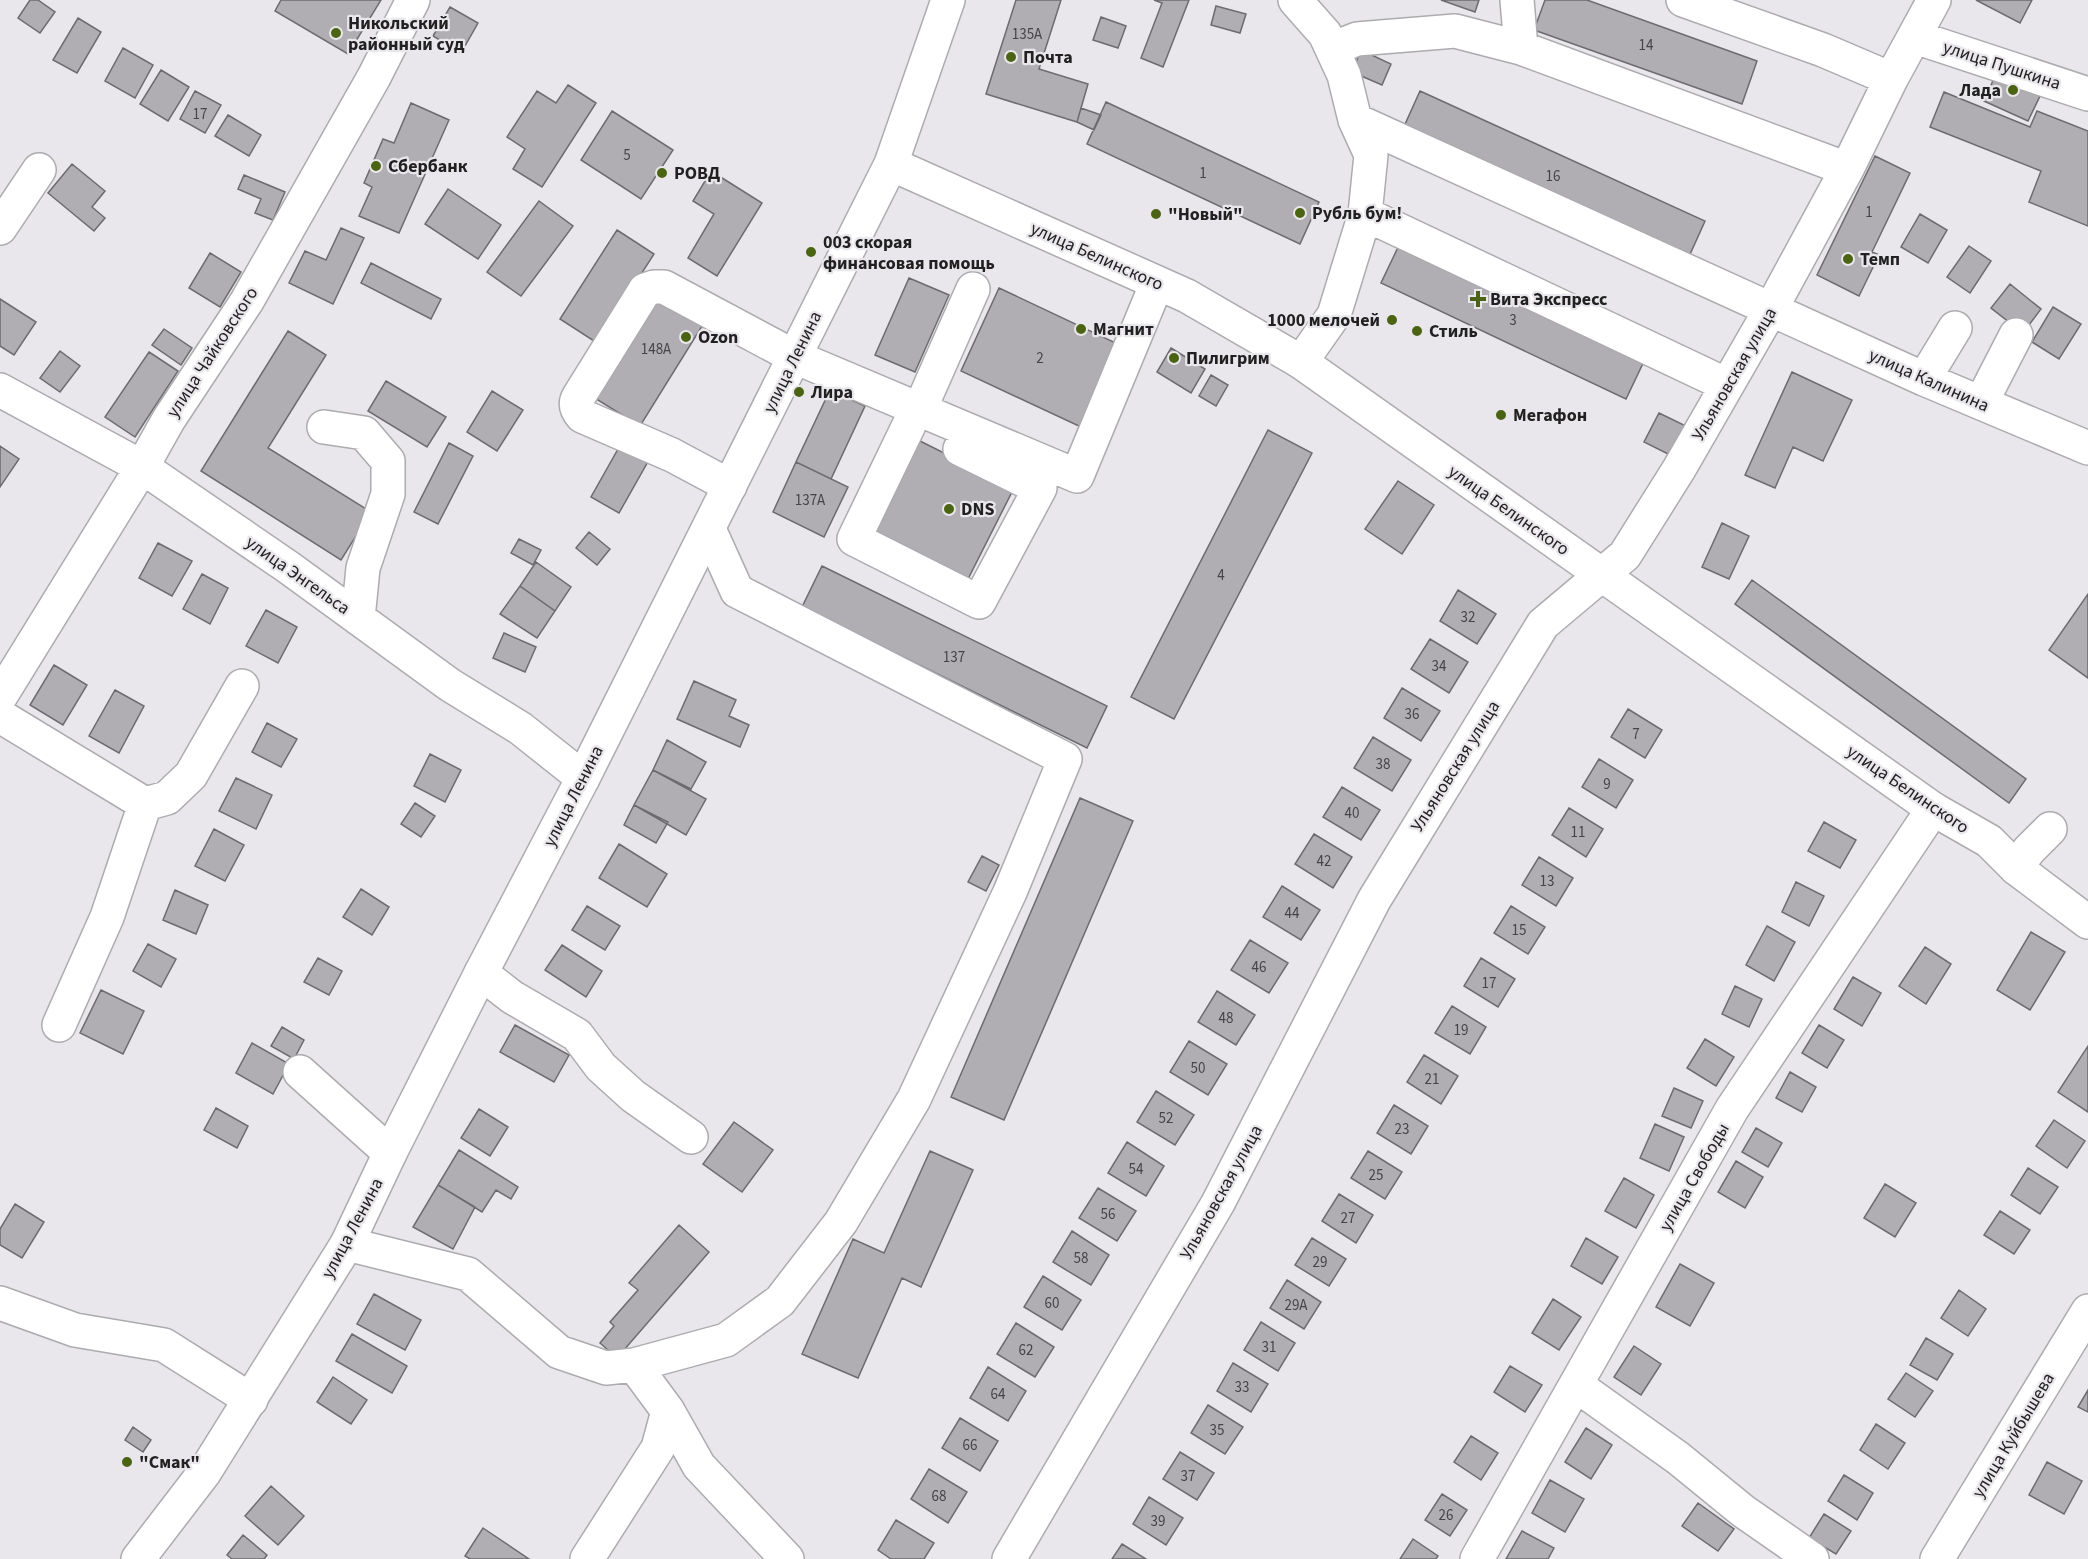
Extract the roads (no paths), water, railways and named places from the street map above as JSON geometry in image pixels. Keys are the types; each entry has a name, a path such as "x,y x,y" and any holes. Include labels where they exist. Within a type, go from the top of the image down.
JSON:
{"street":[{"name":"улица Чайковского","path":"0,697 142,467 169,419 247,301 374,77 413,0"},
{"name":"улица Ленина","path":"138,1559 204,1473 347,1244 481,972 583,778 891,164 948,0"},
{"path":"1295,0 1325,34 1344,75 1355,120 1371,155 1365,214 1334,315 1300,362"},
{"path":"1518,0 1521,48"},
{"path":"1683,0 1822,50 1891,79"},
{"name":"Ульяновская улица","path":"1009,1559 1218,1203 1374,900 1543,624 1625,555 1679,469 1771,309 1847,169 1891,79 1934,0"},
{"path":"1332,49 1357,39 1455,31 1521,48 1847,169"},
{"name":"улица Пушкина","path":"1915,37 2088,94"},
{"name":"улица Калинина","path":"1355,120 1924,378 2088,448"},
{"name":"улица Белинского","path":"891,164 1187,296 1300,362 1934,809 1989,841 2016,868 2088,922"},
{"path":"0,228 39,170"},
{"path":"1365,214 1727,385"},
{"path":"915,417 1077,476 1157,283"},
{"path":"730,486 672,455 582,416 577,409 576,400 645,290 664,287 795,357 874,389 915,417 1040,488 979,602 854,539 915,417 973,289"},
{"path":"1924,378 1955,328"},
{"path":"1980,403 2016,335"},
{"name":"улица Энгельса","path":"0,390 142,467 288,567 450,685 520,728 583,778"},
{"path":"324,427 364,433 388,460 388,494 363,568 358,618"},
{"path":"347,1244 468,1274 559,1352 606,1368 634,1365 726,1340 780,1301 841,1222 914,1099 1010,892 1065,759 737,591 709,529"},
{"path":"0,716 145,804 167,798 191,775 242,686"},
{"path":"59,1025 107,916 145,804"},
{"name":"улица Свободы","path":"1477,1559 1732,1109 1934,809"},
{"path":"2016,868 2029,849 2050,829"},
{"path":"481,972 512,997 577,1035 601,1067 633,1096 691,1137"},
{"path":"300,1072 390,1154"},
{"path":"0,1303 75,1330 164,1344 251,1400"},
{"name":"улица Куйбышева","path":"1937,1559 2088,1311"},
{"path":"634,1365 668,1410 699,1466 787,1559"},
{"path":"1576,1384 1678,1458 1743,1511 1812,1559"},
{"path":"587,1559 658,1448 668,1410"}],"place":[{"name":"Никольский районный суд","path":"336,33"},
{"name":"Почта","path":"1011,57"},
{"name":"Лада","path":"2013,90"},
{"name":"Сбербанк","path":"376,166"},
{"name":"РОВД","path":"662,173"},
{"name":"Рубль бум!","path":"1300,213"},
{"name":"\"Новый\"","path":"1156,214"},
{"name":"003 скорая финансовая помощь","path":"811,252"},
{"name":"Темп","path":"1848,259"},
{"name":"Вита Экспресс","path":"1478,299"},
{"name":"1000 мелочей","path":"1392,320"},
{"name":"Магнит","path":"1081,329"},
{"name":"Стиль","path":"1417,331"},
{"name":"Ozon","path":"686,337"},
{"name":"Пилигрим","path":"1174,358"},
{"name":"Лира","path":"799,392"},
{"name":"Мегафон","path":"1501,415"},
{"name":"DNS","path":"949,509"},
{"name":"\"Смак\"","path":"127,1462"}]}
